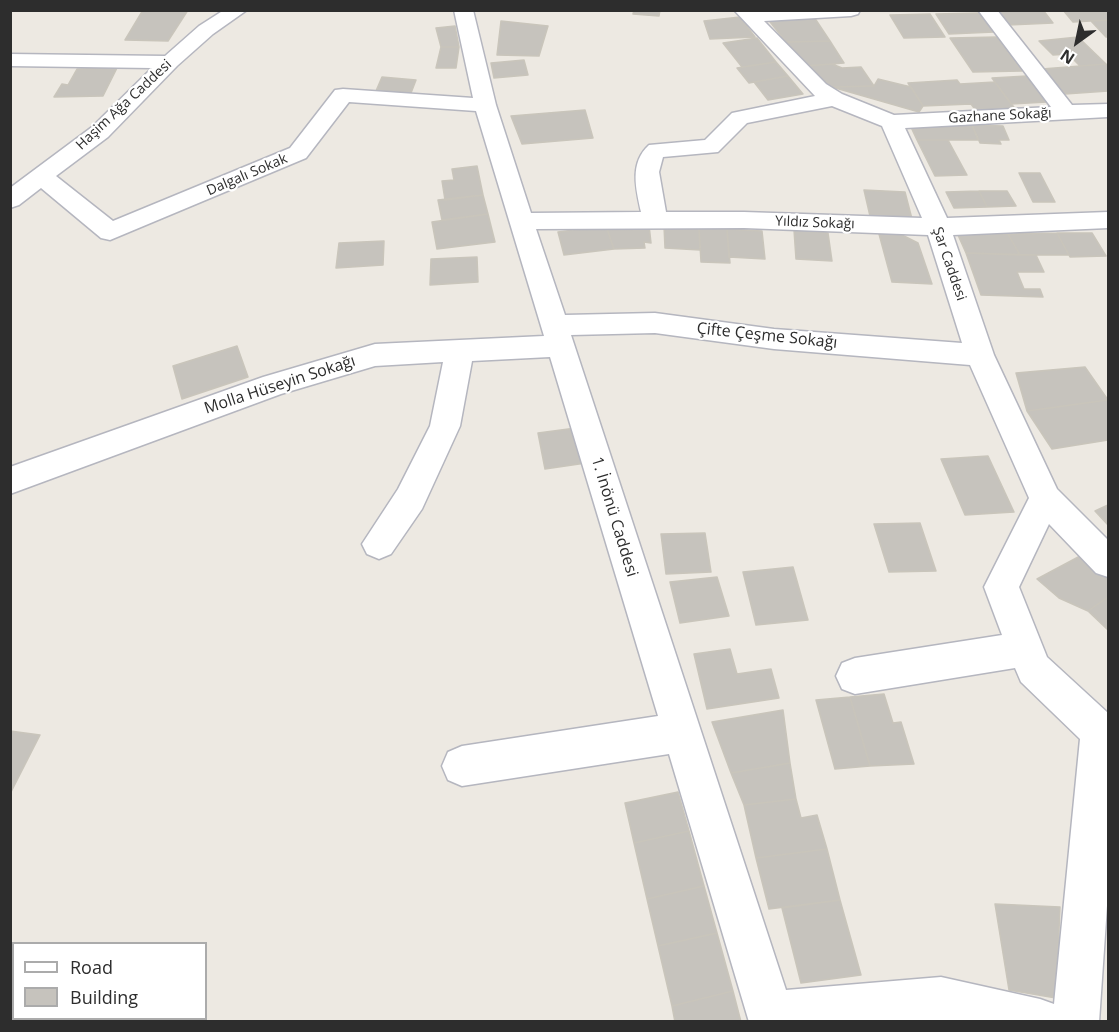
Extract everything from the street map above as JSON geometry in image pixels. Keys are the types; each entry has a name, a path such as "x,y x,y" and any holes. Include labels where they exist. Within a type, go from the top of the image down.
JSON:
{"street":[{"name":"Haşim Ağa Caddesi","path":"10,200 100,132 170,62 206,30 238,10"},
{"name":"1. İnönü Caddesi","path":"463,10 485,105 772,1018"},
{"path":"746,13 851,10"},
{"path":"987,10 1066,112"},
{"path":"746,13 818,89 834,99 891,122"},
{"path":"10,60 170,62"},
{"name":"Dalgalı Sokak","path":"42,177 110,232 298,153 343,95 485,105"},
{"path":"655,220 646,164 651,153 657,150 710,147 717,144 730,125 740,118 834,99"},
{"name":"Gazhane Sokağı","path":"891,122 1108,110"},
{"name":"Şar Caddesi","path":"891,122 938,227 980,355 1045,498 1108,561"},
{"name":"Yıldız Sokağı","path":"521,220 744,220 938,227 1107,223"},
{"name":"Çifte Çeşme Sokağı","path":"558,336 655,324 774,339 980,355"},
{"name":"Molla Hüseyin Sokağı","path":"10,481 273,385 375,355 460,351 558,336"},
{"path":"379,544 410,499 445,426 460,351"},
{"path":"1045,498 1001,587 1034,669 1104,730 1076,1022"},
{"path":"855,676 1026,649"},
{"path":"462,766 682,732"},
{"path":"772,1018 941,1000 1040,1022"}],"building":[{"path":"143,10 188,10 168,41 125,40"},
{"path":"634,10 660,10 659,16 633,14"},
{"path":"997,10 1043,10 1053,23 1008,25"},
{"path":"1063,10 1108,10 1108,20 1073,22"},
{"path":"979,13 994,32 949,34 936,14"},
{"path":"930,14 945,37 904,38 890,15"},
{"path":"740,17 755,37 710,39 704,21"},
{"path":"814,17 830,41 786,42 767,18"},
{"path":"1108,20 1108,37 1106,37 1091,21"},
{"path":"501,21 548,26 539,56 497,55"},
{"path":"455,26 459,47 441,47 436,28"},
{"path":"997,37 1022,71 973,72 950,38"},
{"path":"1078,37 1106,64 1080,66 1068,54 1053,55 1039,41"},
{"path":"757,38 776,62 742,67 723,43"},
{"path":"830,41 844,63 806,66 786,42"},
{"path":"441,47 459,47 456,68 436,68"},
{"path":"524,60 528,75 494,78 491,63"},
{"path":"776,62 788,76 749,83 737,68"},
{"path":"832,64 842,68 861,67 874,86 832,87 806,66"},
{"path":"1106,64 1108,66 1108,91 1065,94 1042,69"},
{"path":"117,68 103,96 54,97 62,84 68,85 77,69"},
{"path":"788,76 803,94 768,100 754,82"},
{"path":"1027,76 1047,102 1011,104 992,78"},
{"path":"382,77 416,80 411,93 376,91"},
{"path":"878,79 911,87 923,106 919,112 832,87 874,86"},
{"path":"957,80 960,84 995,82 1016,110 977,112 971,104 923,106 908,83"},
{"path":"585,110 593,138 522,144 511,116"},
{"path":"910,125 972,125 978,140 917,140"},
{"path":"972,125 1003,126 1009,140 999,140 1001,144 980,143"},
{"path":"917,140 948,140 967,175 935,176"},
{"path":"477,166 483,195 445,200 442,181 454,180 452,169"},
{"path":"1019,173 1040,173 1055,202 1033,202"},
{"path":"864,190 905,192 912,219 870,216"},
{"path":"979,191 987,207 954,208 946,192"},
{"path":"979,191 1007,191 1016,206 987,207"},
{"path":"483,195 488,214 442,220 438,200"},
{"path":"488,214 495,242 437,249 432,222"},
{"path":"649,225 651,243 644,242 645,248 614,249 606,226"},
{"path":"606,226 614,249 564,255 558,232"},
{"path":"664,226 699,228 700,250 665,248"},
{"path":"699,228 727,229 730,263 701,262"},
{"path":"727,229 762,231 765,259 729,257"},
{"path":"794,230 828,233 832,261 796,259"},
{"path":"1057,233 1092,233 1106,256 1070,257"},
{"path":"1057,233 1069,255 1020,255 1008,234"},
{"path":"879,234 900,234 918,243 932,284 892,282"},
{"path":"1008,234 1020,255 966,253 958,235"},
{"path":"384,241 383,265 336,268 339,243"},
{"path":"966,253 1036,255 1044,272 1017,272 1024,289 1040,289 1043,297 981,295"},
{"path":"477,257 478,282 430,285 431,259"},
{"path":"237,346 248,377 182,399 173,366"},
{"path":"1085,367 1108,400 1027,411 1016,373"},
{"path":"1108,400 1108,440 1052,449 1027,411"},
{"path":"576,428 586,463 545,469 538,433"},
{"path":"988,456 1014,512 965,515 941,459"},
{"path":"1108,505 1108,525 1095,511"},
{"path":"920,523 936,571 889,572 874,524"},
{"path":"705,533 711,572 666,574 661,534"},
{"path":"1082,555 1108,579 1108,597 1088,611 1059,598 1037,579"},
{"path":"793,567 808,620 756,625 743,572"},
{"path":"717,577 729,616 680,623 670,582"},
{"path":"1108,597 1108,630 1088,611"},
{"path":"730,649 737,674 771,669 779,698 707,709 694,654"},
{"path":"884,694 893,723 901,722 914,764 870,766 850,697"},
{"path":"850,697 870,766 835,769 816,700"},
{"path":"783,710 790,763 731,773 712,722"},
{"path":"10,731 40,735 10,794"},
{"path":"790,763 796,799 744,805 731,773"},
{"path":"678,792 689,831 634,843 625,803"},
{"path":"796,799 801,818 817,815 827,849 756,858 744,805"},
{"path":"689,831 704,886 647,899 634,843"},
{"path":"827,849 840,900 769,909 756,858"},
{"path":"704,886 717,933 658,946 647,899"},
{"path":"840,900 861,975 801,983 782,908"},
{"path":"995,904 1060,907 1056,998 1009,990"},
{"path":"717,933 733,991 672,1006 658,946"},
{"path":"733,991 741,1022 675,1022 672,1006"}]}
